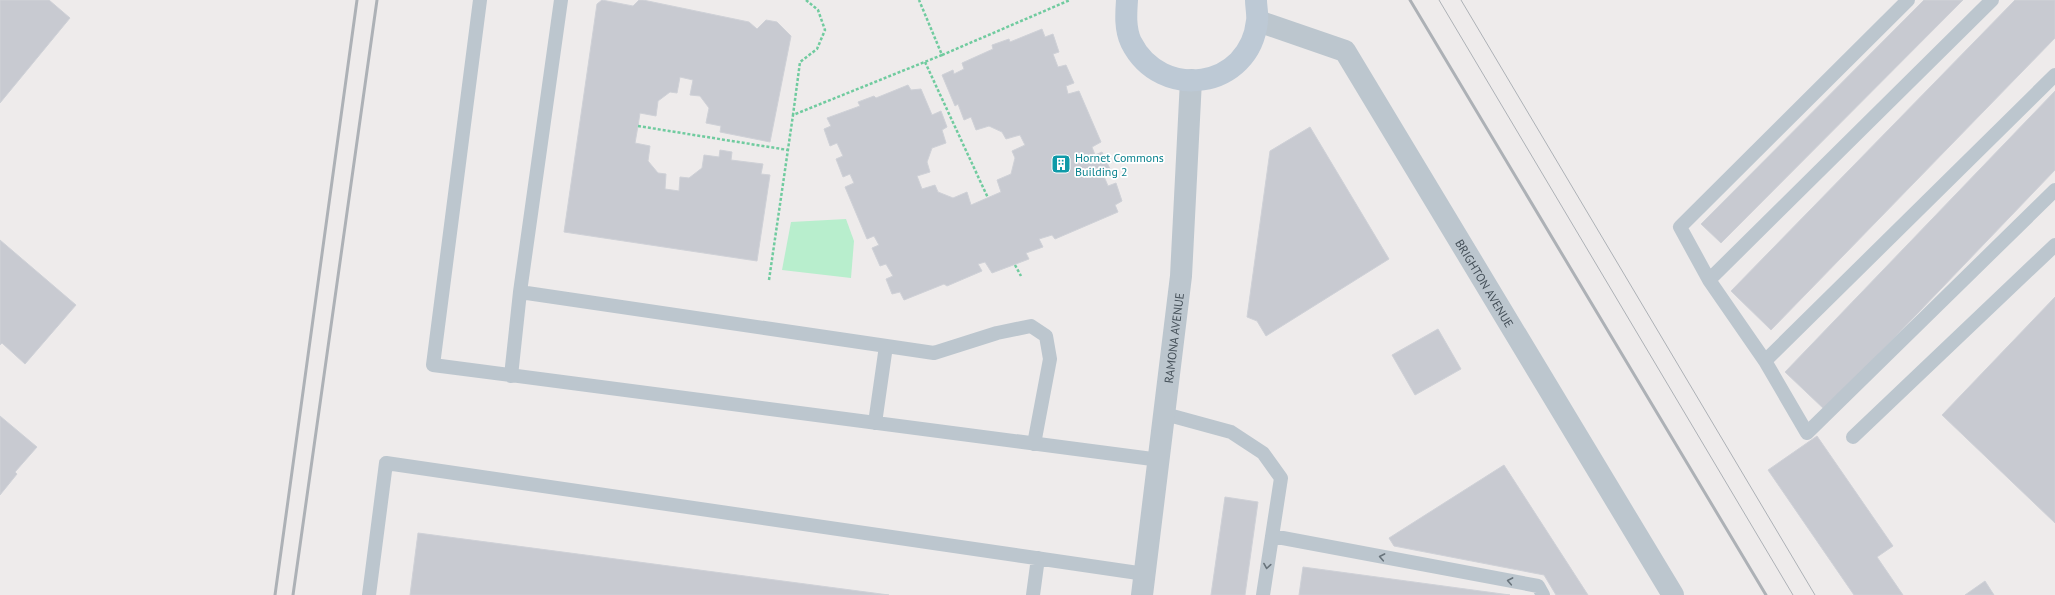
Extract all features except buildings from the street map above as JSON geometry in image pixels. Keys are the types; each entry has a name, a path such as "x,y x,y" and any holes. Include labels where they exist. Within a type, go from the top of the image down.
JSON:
{"main road":[{"path":"1127,0 1126,20 1130,41 1142,59 1159,73 1180,80 1202,81 1223,74 1240,60 1252,42 1257,10"}],"street":[{"name":"BRIGHTON AVENUE","path":"1257,10 1345,51 1673,595"},
{"name":"RAMONA AVENUE","path":"1144,585 1166,414 1181,276 1191,80"}],"lane":[{"path":"480,0 433,365 1160,460"},
{"path":"511,376 520,292 561,0"},
{"path":"1908,0 1680,227 1709,280 1765,361 1807,433 2055,190"},
{"path":"1709,280 1992,0"},
{"path":"1765,361 2055,75"},
{"path":"1853,436 2055,245"},
{"path":"520,292 934,353 997,333 1031,326 1046,336 1050,359 1034,444"},
{"path":"875,423 886,346"},
{"path":"1166,414 1231,432 1263,453 1280,478 1263,595"},
{"path":"369,595 386,463 1038,558 1144,585"},
{"path":"1272,536 1538,586 1543,595"},
{"path":"1033,595 1038,558"}],"path":[{"path":"769,280 800,62 817,49 825,30 818,10 806,0"},
{"path":"919,0 942,55"},
{"path":"793,115 942,55 1070,0"},
{"path":"925,62 988,198"},
{"path":"638,126 788,150"},
{"path":"1015,265 1020,276"}],"green space":[{"path":"846,219 854,241 851,278 782,270 791,222"}],"tram line":[{"path":"1439,0 1793,595"},
{"path":"1461,0 1815,595"}],"railway":[{"path":"275,595 357,0"},
{"path":"293,595 377,0"},
{"path":"1410,0 1766,595"}],"place":[{"name":"Hornet Commons Building 2","path":"1061,164"}]}
